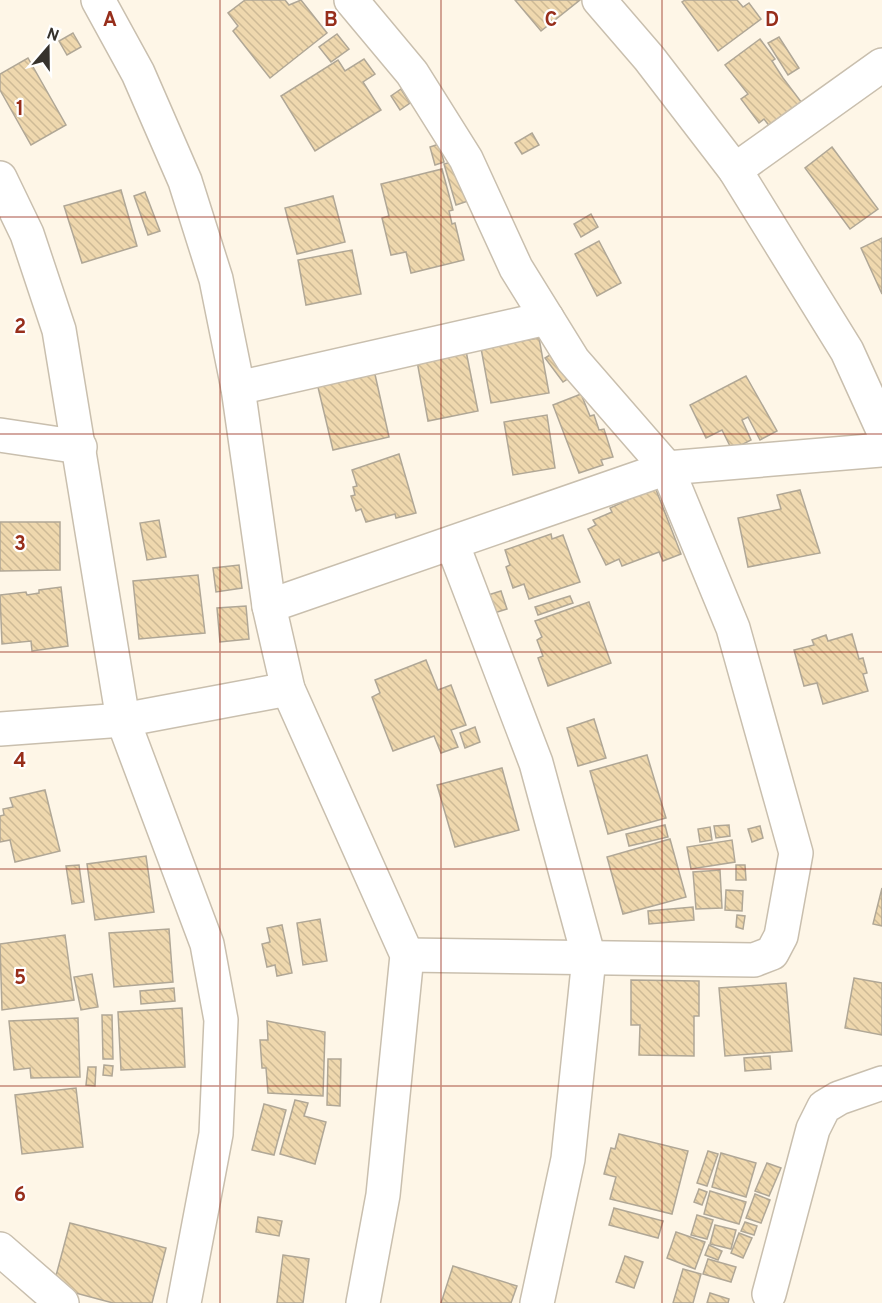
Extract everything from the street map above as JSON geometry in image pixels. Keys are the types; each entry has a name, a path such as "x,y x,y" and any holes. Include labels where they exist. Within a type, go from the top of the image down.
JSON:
{"street":[{"path":"98,0 138,73 185,181 216,279 238,388 269,606 288,689 407,956 383,1195 363,1303"},
{"path":"351,0 412,73 466,159 516,268 573,360 667,468 733,628 796,853 781,936 771,953 754,960 407,956"},
{"path":"599,0 649,58 735,170 848,351 882,428"},
{"path":"735,170 882,65"},
{"path":"0,178 27,234 59,330 123,720 207,944 221,1020 216,1134 184,1303"},
{"path":"238,388 547,318"},
{"path":"0,435 80,447"},
{"path":"269,606 667,468 882,450"},
{"path":"452,543 536,763 589,958 568,1159 537,1303"},
{"path":"0,729 123,720 288,689"},
{"path":"769,1294 813,1129 824,1107 839,1098 882,1083"},
{"path":"0,1249 62,1303"}],"building":[{"path":"245,0 285,0 289,5 301,0 327,33 270,78 233,31 238,26 228,13"},
{"path":"515,0 580,0 541,31"},
{"path":"685,0 737,0 743,7 749,3 761,19 718,51 682,2"},
{"path":"73,33 81,47 67,55 59,41"},
{"path":"337,34 349,49 331,62 319,47"},
{"path":"779,37 799,68 788,75 768,43"},
{"path":"760,39 775,59 772,61 783,78 805,107 774,132 764,119 759,123 741,99 748,94 725,65"},
{"path":"28,58 66,125 31,145 0,90 0,74"},
{"path":"364,59 375,74 363,82 381,110 315,151 281,96 338,60 345,71"},
{"path":"401,89 410,103 400,110 391,96"},
{"path":"532,133 539,145 522,154 515,143"},
{"path":"439,144 444,162 435,165 430,147"},
{"path":"832,147 878,209 850,229 805,168"},
{"path":"456,161 468,201 456,205 444,164"},
{"path":"442,169 453,210 449,211 452,224 455,223 464,260 411,273 406,252 391,255 382,218 389,216 381,184"},
{"path":"121,190 137,246 82,263 64,206"},
{"path":"145,192 160,231 148,235 134,196"},
{"path":"333,196 345,242 297,254 285,208"},
{"path":"591,214 598,227 581,237 574,224"},
{"path":"882,238 882,294 861,248"},
{"path":"599,241 621,283 597,296 575,254"},
{"path":"352,250 361,294 306,305 298,260"},
{"path":"539,338 549,393 491,403 481,348"},
{"path":"558,350 575,374 563,382 545,358"},
{"path":"466,351 478,411 428,421 417,361"},
{"path":"374,370 389,437 333,450 317,383"},
{"path":"746,376 777,431 760,440 748,417 742,420 751,440 732,450 722,430 706,438 690,405"},
{"path":"581,394 590,416 594,415 599,430 604,429 613,457 601,460 603,465 579,473 553,405"},
{"path":"547,415 555,468 513,475 504,422"},
{"path":"399,454 416,513 396,518 395,514 366,522 361,509 356,511 351,496 355,495 353,487 357,486 352,470"},
{"path":"655,487 681,554 663,561 659,552 622,566 619,559 606,565 588,529 596,525 593,520 612,512 610,508"},
{"path":"800,490 820,553 748,567 738,518 781,509 777,495"},
{"path":"159,520 166,557 147,560 140,523"},
{"path":"0,522 60,522 60,570 0,571"},
{"path":"551,534 552,539 563,535 580,582 529,599 524,584 513,588 506,567 510,565 505,550"},
{"path":"239,565 242,588 216,592 213,568"},
{"path":"198,575 205,633 139,639 133,581"},
{"path":"61,587 68,646 32,651 31,641 2,644 0,595 26,592 27,595 39,593 39,590"},
{"path":"501,591 507,609 494,613 488,595"},
{"path":"570,596 573,603 538,615 535,607"},
{"path":"589,602 611,663 548,686 538,658 543,656 537,640 542,637 535,621"},
{"path":"246,606 249,639 220,642 217,608"},
{"path":"852,634 859,659 863,658 867,673 863,674 868,691 823,704 817,683 804,686 794,650 814,645 812,640 826,635 828,641"},
{"path":"426,660 438,690 451,685 466,725 451,730 458,747 441,753 434,736 393,751 372,697 380,693 375,680"},
{"path":"594,719 606,758 578,766 567,728"},
{"path":"475,727 480,742 465,748 460,733"},
{"path":"647,755 666,818 608,834 590,771"},
{"path":"502,768 519,830 455,847 437,785"},
{"path":"45,790 60,851 15,862 10,840 0,842 0,816 4,815 3,809 13,807 10,798"},
{"path":"665,825 668,837 629,846 626,834"},
{"path":"729,825 730,836 716,838 714,826"},
{"path":"760,826 763,838 752,842 748,829"},
{"path":"710,827 712,840 700,842 698,829"},
{"path":"670,839 686,897 623,914 607,857"},
{"path":"732,840 735,862 691,869 687,847"},
{"path":"146,856 154,912 95,920 87,864"},
{"path":"79,865 84,902 72,904 66,866"},
{"path":"736,865 745,865 746,880 736,880"},
{"path":"720,870 722,908 696,909 693,872"},
{"path":"882,888 882,926 873,924"},
{"path":"726,890 743,891 742,911 725,910"},
{"path":"693,907 694,920 649,924 648,911"},
{"path":"737,915 745,916 743,929 736,927"},
{"path":"320,919 327,961 303,965 297,923"},
{"path":"282,925 292,973 277,976 275,965 267,967 262,944 270,942 267,928"},
{"path":"169,929 173,982 114,987 109,933"},
{"path":"65,935 74,1000 2,1010 0,944"},
{"path":"92,974 98,1007 81,1010 74,977"},
{"path":"854,978 882,983 882,1035 845,1028"},
{"path":"631,980 699,981 699,1016 694,1016 694,1056 639,1055 640,1025 631,1025"},
{"path":"786,983 792,1051 725,1056 719,988"},
{"path":"174,988 175,1001 141,1004 140,991"},
{"path":"182,1008 185,1067 121,1070 118,1012"},
{"path":"102,1015 112,1015 113,1059 103,1059"},
{"path":"78,1018 80,1077 31,1078 30,1068 14,1070 9,1021"},
{"path":"267,1021 325,1032 323,1096 268,1093 266,1068 262,1068 260,1040 268,1040"},
{"path":"770,1056 771,1069 745,1071 744,1058"},
{"path":"328,1059 341,1059 340,1106 327,1105"},
{"path":"104,1065 113,1066 112,1076 103,1075"},
{"path":"88,1067 96,1067 95,1086 86,1085"},
{"path":"76,1088 83,1147 22,1154 15,1095"},
{"path":"295,1100 308,1103 304,1116 326,1122 315,1164 280,1154"},
{"path":"264,1104 286,1110 274,1155 252,1150"},
{"path":"619,1134 688,1151 672,1214 610,1199 616,1177 604,1174 611,1148 615,1149"},
{"path":"708,1151 718,1154 707,1186 697,1183"},
{"path":"721,1153 756,1163 746,1197 712,1187"},
{"path":"767,1163 781,1168 769,1196 755,1191"},
{"path":"699,1189 707,1192 702,1205 694,1202"},
{"path":"710,1191 746,1202 739,1224 704,1214"},
{"path":"755,1194 770,1200 761,1223 746,1218"},
{"path":"614,1208 663,1221 658,1238 609,1225"},
{"path":"697,1215 713,1220 707,1239 691,1235"},
{"path":"258,1217 282,1221 279,1236 256,1232"},
{"path":"745,1222 757,1226 754,1235 741,1231"},
{"path":"70,1223 166,1248 152,1303 113,1303 53,1287"},
{"path":"715,1225 736,1230 731,1249 710,1244"},
{"path":"676,1232 705,1242 695,1269 667,1258"},
{"path":"739,1233 752,1238 743,1258 731,1253"},
{"path":"709,1245 722,1251 718,1260 705,1255"},
{"path":"283,1255 309,1259 303,1303 277,1303"},
{"path":"625,1256 643,1262 634,1288 616,1282"},
{"path":"708,1259 736,1267 731,1282 703,1274"},
{"path":"453,1266 517,1286 511,1303 441,1303"},
{"path":"683,1269 701,1274 693,1303 673,1303"},
{"path":"710,1293 729,1299 728,1303 707,1303"}]}
